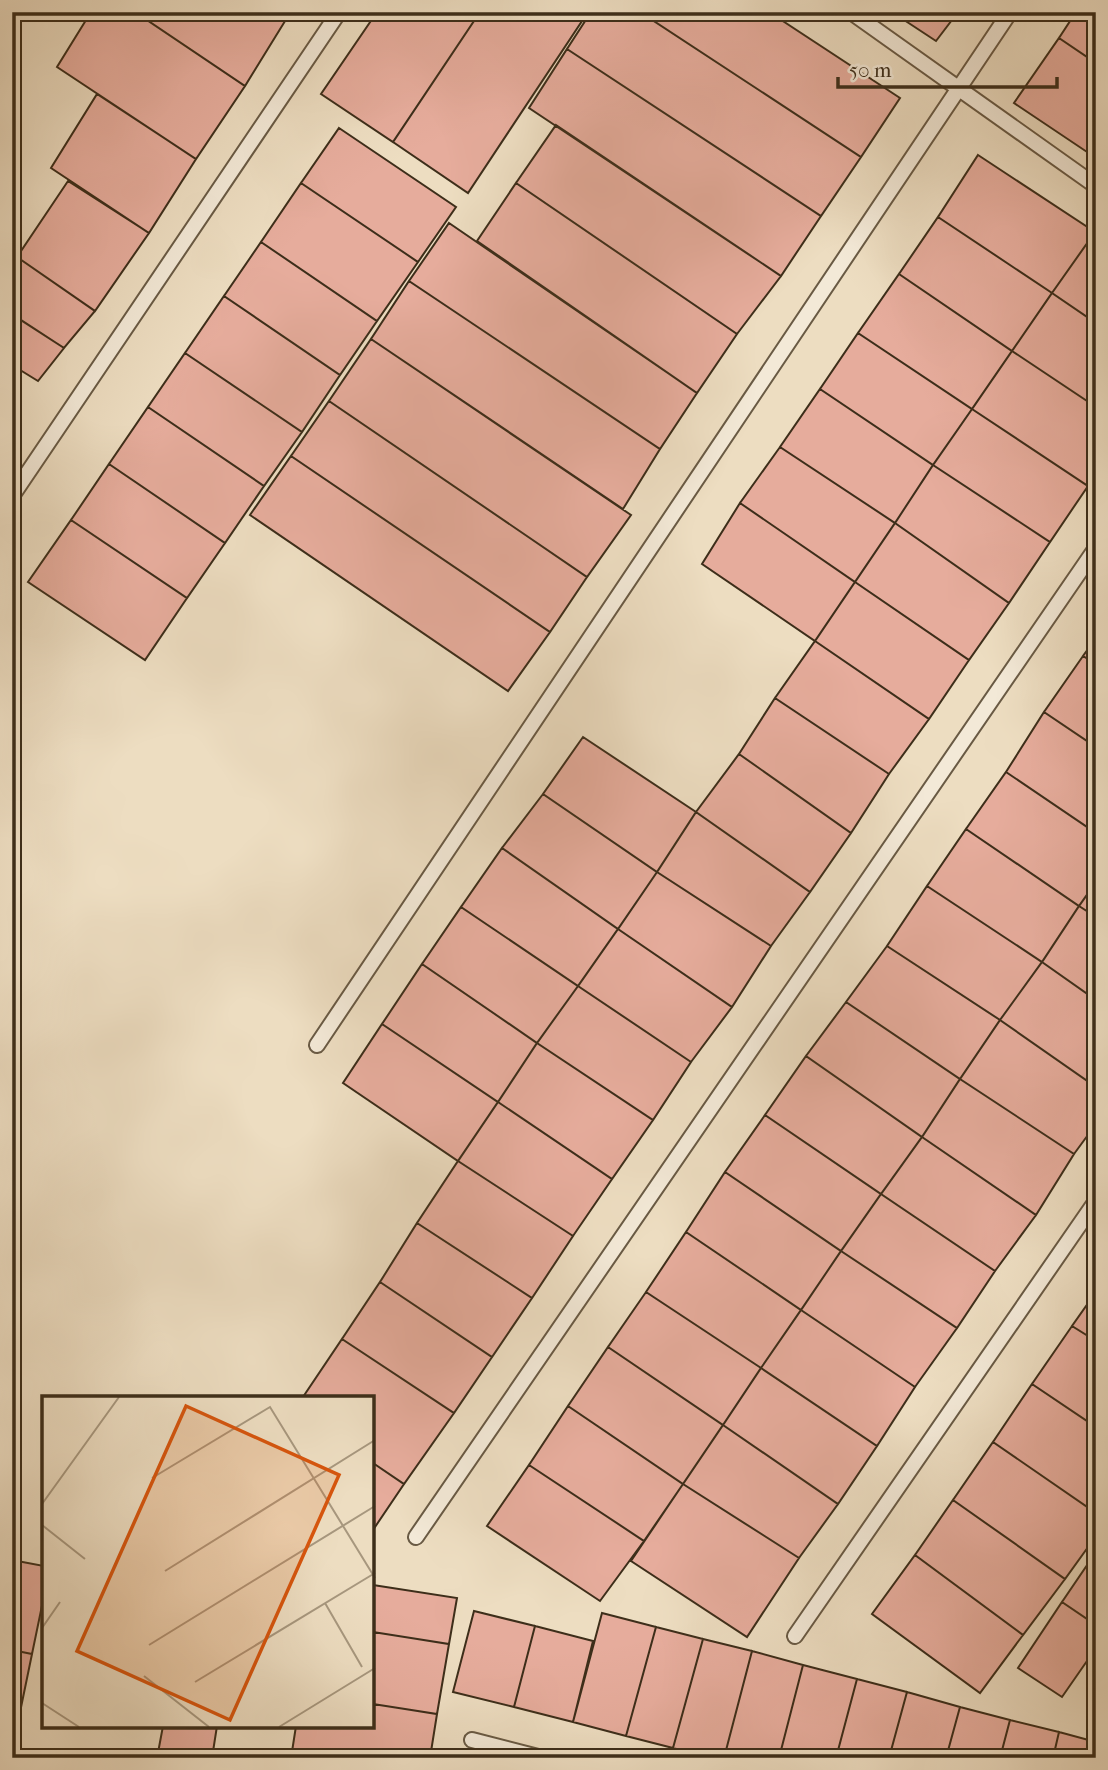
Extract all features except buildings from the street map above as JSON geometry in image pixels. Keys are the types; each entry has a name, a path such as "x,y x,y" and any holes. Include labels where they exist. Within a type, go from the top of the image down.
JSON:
{"lane":[{"path":"12,496 339,12"},
{"path":"851,12 1096,186"},
{"path":"317,1045 1010,12"},
{"path":"416,1537 1096,548"},
{"path":"795,1636 1096,1200"},
{"path":"472,1740 542,1758"}]}
